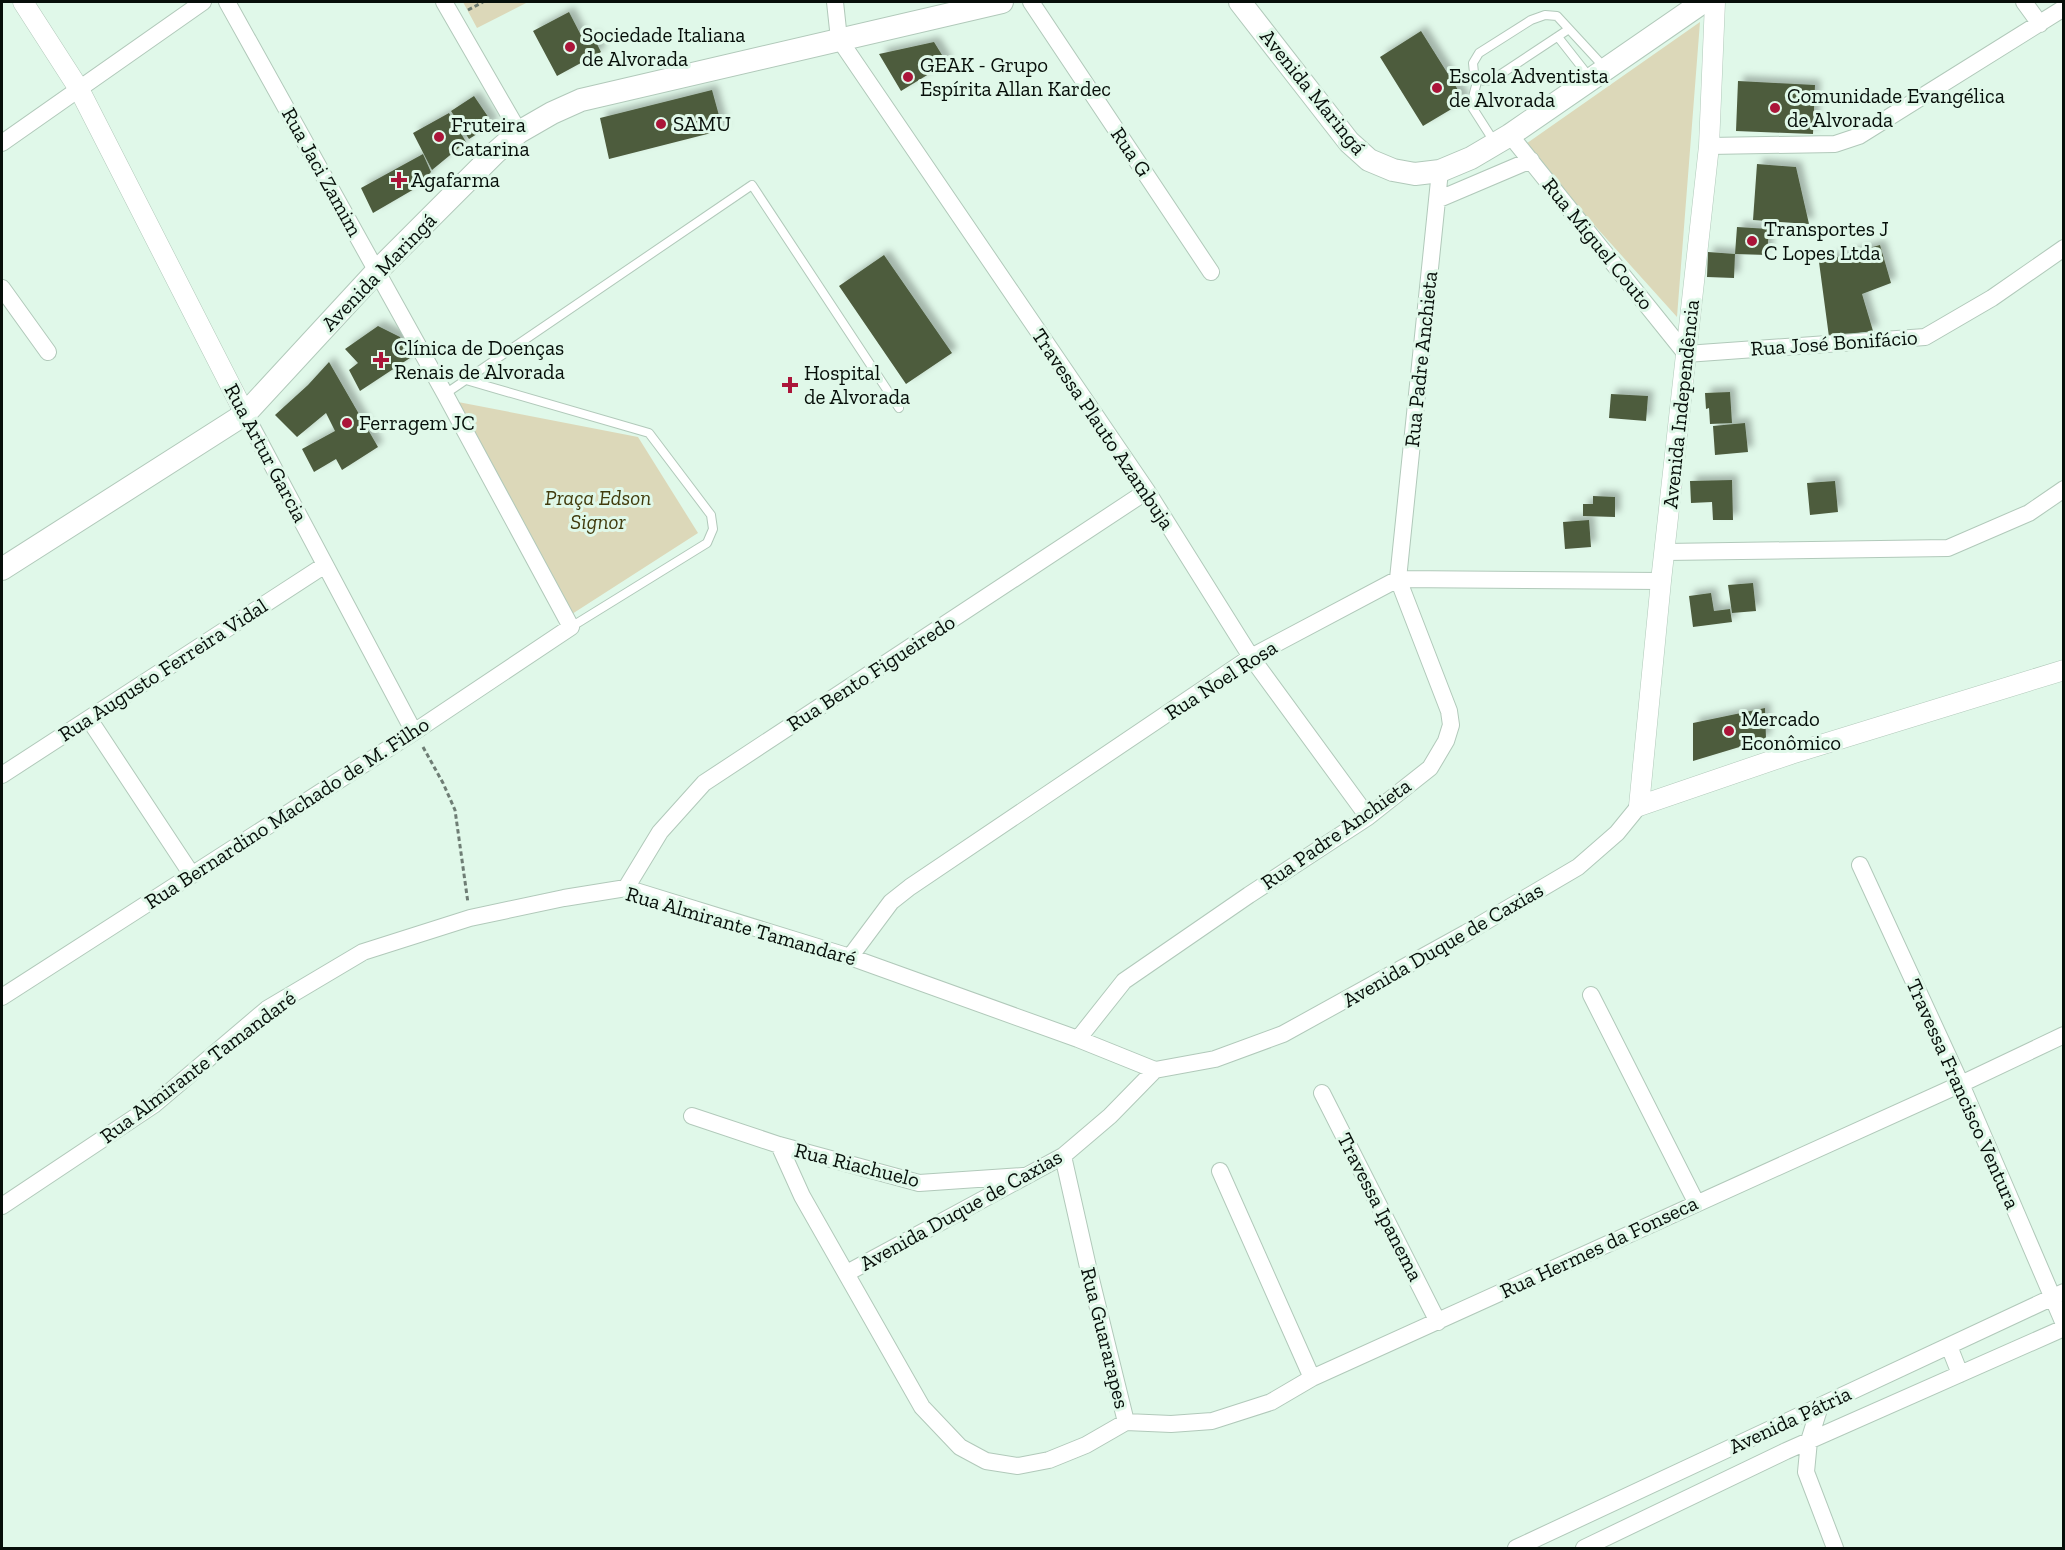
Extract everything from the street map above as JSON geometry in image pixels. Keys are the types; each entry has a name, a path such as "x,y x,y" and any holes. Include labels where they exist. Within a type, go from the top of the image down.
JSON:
{"main road":[{"name":"Avenida Maringá","path":"2,569 245,414 377,272 495,153 519,132 552,113 581,100 1002,2"},
{"name":"Avenida Maringá","path":"1240,2 1349,142 1369,160 1393,170 1415,174 1440,171 1471,158 1503,139 1703,2"}],"street":[{"name":"Rua Artur Garcia","path":"23,2 79,89 245,414 414,732"},
{"path":"2,143 203,2"},
{"name":"Rua Jaci Zamim","path":"227,2 445,394 571,627"},
{"path":"444,2 519,132"},
{"path":"835,2 839,39"},
{"name":"Rua G","path":"1031,2 1211,272"},
{"name":"Avenida Independência","path":"1639,806 1661,581 1709,146 1715,2"},
{"path":"2024,2 2040,24"},
{"path":"1709,146 1835,144 1859,136 2064,8"},
{"name":"Travessa Plauto Azambuja","path":"839,39 1147,491 1251,657 1368,817"},
{"name":"Rua Miguel Couto","path":"1503,139 1531,160 1686,354"},
{"path":"1437,200 1531,160"},
{"name":"Rua Padre Anchieta","path":"1078,1039 1124,981 1368,817 1430,768 1446,741 1451,724 1449,711 1398,579 1440,171"},
{"name":"Rua José Bonifácio","path":"1686,354 1925,338 1992,298 2064,248"},
{"path":"2,288 48,352"},
{"path":"1665,552 1948,548 2029,513 2064,489"},
{"name":"Rua Bento Figueiredo","path":"626,888 660,832 704,783 1147,491"},
{"name":"Rua Augusto Ferreira Vidal","path":"2,775 325,565"},
{"name":"Rua Noel Rosa","path":"850,957 891,902 910,887 1251,657 1398,579 1661,581"},
{"name":"Rua Bernardino Machado de M. Filho","path":"2,997 414,732 571,627"},
{"path":"1639,806 1791,754 2064,670"},
{"path":"89,719 192,875"},
{"name":"Avenida Duque de Caxias","path":"847,1273 1063,1156 1110,1116 1155,1070 1215,1059 1283,1034 1466,933 1578,867 1617,833 1639,806"},
{"name":"Travessa Francisco Ventura","path":"1860,865 2057,1295 2064,1326"},
{"name":"Rua Almirante Tamandaré","path":"2,1206 155,1104 267,1009 363,952 470,918 564,898 626,888 850,957 1078,1039 1155,1070"},
{"path":"1591,994 1696,1203"},
{"name":"Rua Hermes da Fonseca","path":"1126,1422 1171,1424 1212,1421 1271,1402 1312,1378 1961,1084 2064,1035"},
{"name":"Travessa Ipanema","path":"1322,1093 1438,1322"},
{"name":"Rua Riachuelo","path":"692,1116 779,1145 919,1183 1028,1176"},
{"name":"Rua Guararapes","path":"779,1145 802,1196 922,1407 960,1447 968,1452 986,1461 1018,1466 1049,1460 1086,1445 1126,1422 1063,1156"},
{"path":"1220,1171 1312,1378"},
{"name":"Avenida Pátria","path":"1516,1548 2057,1295"},
{"name":"Avenida Pátria","path":"1584,1548 1809,1441 2064,1326"},
{"path":"1949,1346 1960,1374"},
{"path":"1820,1406 1809,1441 1806,1472 1836,1548"},
{"path":"1703,1461 1714,1486"}],"lane":[{"path":"1569,29 1492,80 1484,81 1474,73 1473,63 1479,53 1531,20 1545,15 1557,16 1569,29 1598,74"},
{"path":"1558,37 1598,74"},
{"path":"1478,78 1472,106 1503,139"},
{"path":"445,394 752,185 899,408"},
{"path":"466,380 649,433 711,515 713,529 707,543 571,627"}],"path":[{"path":"414,732 443,783 454,810 470,918"}],"green space":[{"path":"463,2 528,2 477,28"},
{"path":"1700,22 1677,317 1523,146"},
{"name":"Praça Edson Signor","path":"458,402 638,437 698,533 572,614"}],"building":[{"name":"Sociedade Italiana de Alvorada","path":"569,12 584,41 593,36 601,52 557,76 533,31"},
{"path":"1421,31 1465,101 1423,126 1380,57"},
{"name":"GEAK - Grupo Espírita Allan Kardec","path":"934,42 947,63 901,91 879,54"},
{"name":"Comunidade Evangélica de Alvorada","path":"1738,81 1815,85 1813,134 1736,131"},
{"name":"SAMU","path":"712,90 723,130 609,159 600,118"},
{"path":"474,96 493,124 469,139 451,111"},
{"name":"Fruteira Catarina","path":"449,113 466,142 432,170 413,133"},
{"name":"Agafarma","path":"423,154 431,172 416,188 373,213 361,188"},
{"path":"1757,164 1796,167 1809,224 1753,220"},
{"name":"Transportes J C Lopes Ltda","path":"1737,227 1769,229 1767,255 1735,254"},
{"path":"1880,245 1891,283 1862,294 1873,331 1829,337 1819,262"},
{"path":"1708,252 1735,254 1734,278 1707,277"},
{"path":"884,255 952,353 906,384 839,286"},
{"name":"Clínica de Doenças Renais de Alvorada","path":"378,326 400,337 410,358 360,391 349,370 358,363 345,349"},
{"name":"Ferragem JC","path":"329,362 378,447 342,470 336,459 314,472 302,449 335,431 326,413 297,437 275,415"},
{"path":"1730,392 1732,423 1710,424 1705,393"},
{"path":"1611,394 1648,396 1646,421 1609,418"},
{"path":"1745,423 1748,452 1715,455 1713,426"},
{"path":"1732,480 1733,520 1713,520 1712,502 1691,503 1690,481"},
{"path":"1835,481 1838,512 1810,515 1807,483"},
{"path":"1593,496 1615,497 1615,517 1583,516 1583,504 1593,504"},
{"path":"1589,520 1591,547 1565,549 1563,522"},
{"path":"1753,583 1756,611 1732,613 1728,585"},
{"path":"1711,593 1714,611 1730,609 1732,622 1693,627 1689,596"},
{"name":"Mercado Econômico","path":"1765,708 1766,739 1693,761 1693,723"}],"place":[{"name":"Sociedade Italiana de Alvorada","path":"570,47"},
{"name":"GEAK - Grupo Espírita Allan Kardec","path":"908,77"},
{"name":"Escola Adventista de Alvorada","path":"1437,88"},
{"name":"Comunidade Evangélica de Alvorada","path":"1775,108"},
{"name":"SAMU","path":"661,124"},
{"name":"Fruteira Catarina","path":"439,137"},
{"name":"Agafarma","path":"399,180"},
{"name":"Transportes J C Lopes Ltda","path":"1752,241"},
{"name":"Clínica de Doenças Renais de Alvorada","path":"381,360"},
{"name":"Hospital de Alvorada","path":"790,385"},
{"name":"Ferragem JC","path":"347,423"},
{"name":"Mercado Econômico","path":"1729,731"}]}
